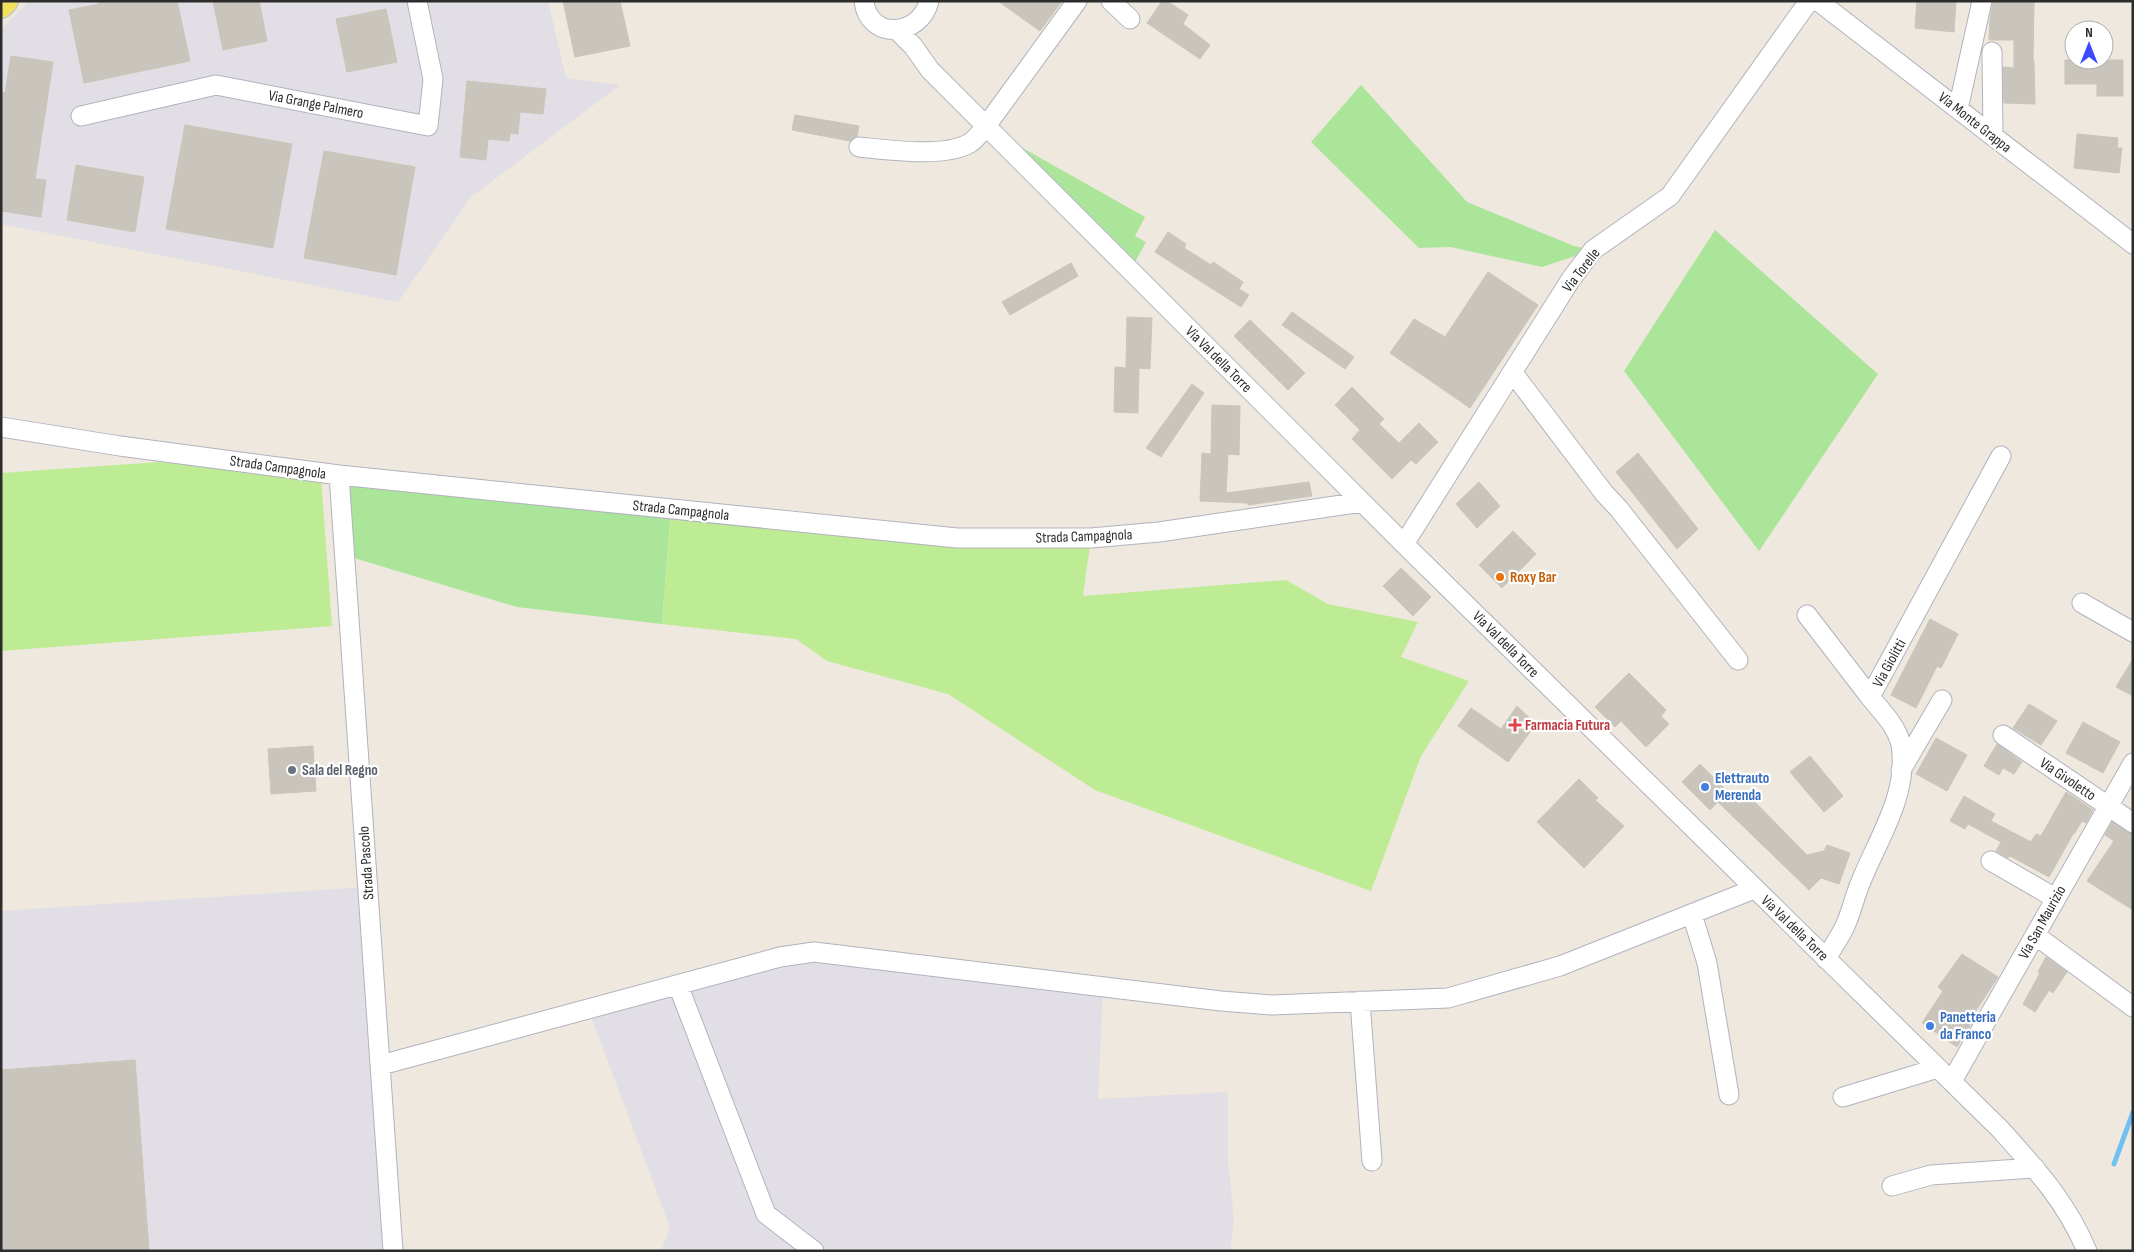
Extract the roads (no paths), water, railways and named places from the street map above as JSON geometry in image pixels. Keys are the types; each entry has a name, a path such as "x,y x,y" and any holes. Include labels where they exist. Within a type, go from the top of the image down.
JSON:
{"main road":[{"path":"1,5 5,1"}],"street":[{"name":"Via Grange Palmero","path":"81,116 216,85 428,126 433,79 417,1"},
{"path":"864,1 868,16 876,24 896,30 913,26 920,20 926,12 929,1"},
{"path":"859,147 904,152 951,149 971,142 986,126 1077,1"},
{"path":"1111,1 1130,19"},
{"name":"Via Torelle","path":"1404,544 1571,279 1593,250 1670,196 1809,1"},
{"name":"Via Monte Grappa","path":"1818,1 2133,244"},
{"path":"1958,109 1982,1"},
{"path":"913,46 920,20"},
{"name":"Via Val della Torre","path":"896,30 913,46 930,70 1404,544 1952,1081 2044,1178 2090,1247"},
{"path":"1992,52 1993,136"},
{"path":"1513,372 1604,493 1619,509 1738,660"},
{"name":"Strada Campagnola","path":"1,427 120,446 339,475 956,538 1091,538 1159,532 1362,502"},
{"name":"Via Giolitti","path":"1826,959 1845,925 1862,879 1890,816 1898,791 1902,761 1900,743 1894,726 1870,698 2001,456"},
{"name":"Strada Pascolo","path":"339,475 394,1251"},
{"path":"2082,603 2133,632"},
{"path":"1807,615 1870,698"},
{"path":"1901,770 1942,700"},
{"name":"Via Givoletto","path":"2003,735 2133,823"},
{"name":"Via San Maurizio","path":"1952,1081 2133,762"},
{"path":"1991,861 2055,898"},
{"path":"381,1065 780,957 814,952 1221,1001 1272,1005 1448,998 1560,966 1754,889"},
{"path":"1692,914 1707,963 1729,1095"},
{"path":"2035,934 2133,1007"},
{"path":"678,985 766,1214 814,1251"},
{"path":"1360,1001 1372,1161"},
{"path":"1843,1097 1938,1068"},
{"path":"1892,1186 1931,1175 2035,1168"}],"waterway":[{"path":"2114,1164 2133,1112"}],"place":[{"name":"Roxy Bar","path":"1500,577"},
{"name":"Farmacia Futura","path":"1515,725"},
{"name":"Sala del Regno","path":"292,770"},
{"name":"Elettrauto Merenda","path":"1705,787"},
{"name":"Panetteria da Franco","path":"1930,1026"}]}
